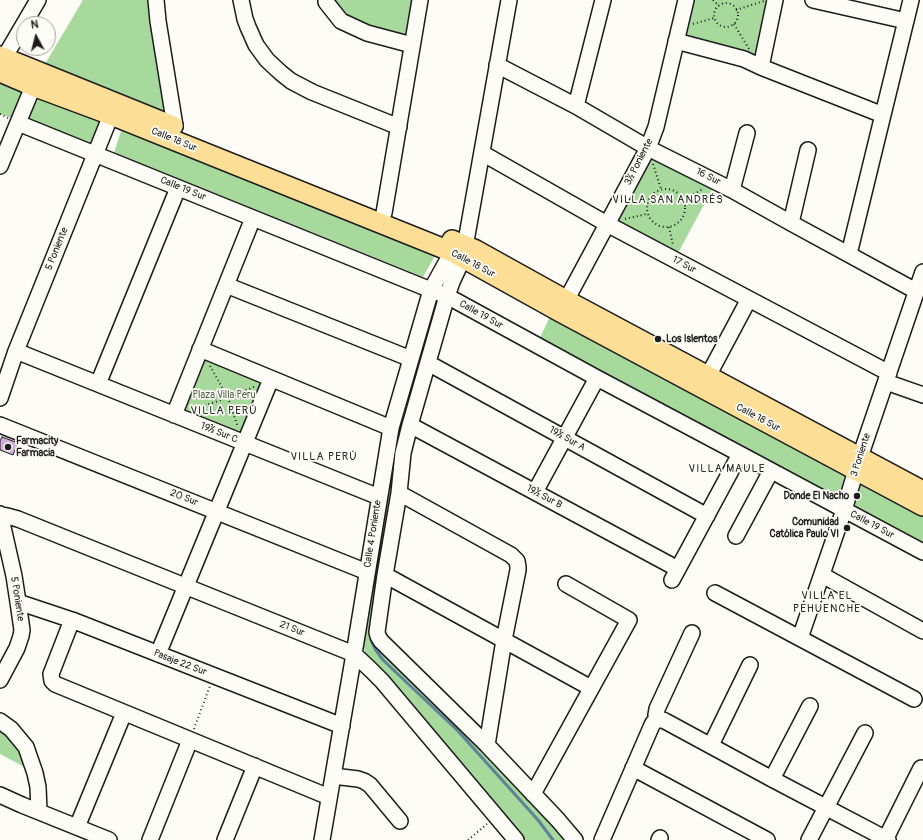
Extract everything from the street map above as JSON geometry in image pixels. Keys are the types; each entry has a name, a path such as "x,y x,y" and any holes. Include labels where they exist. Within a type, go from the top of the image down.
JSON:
{"main road":[{"name":"Calle 18 Sur","path":"1,62 36,79 114,108 460,252"},
{"name":"Calle 18 Sur","path":"114,108 174,126 384,212 858,463 923,491"},
{"name":"Calle 18 Sur","path":"563,306 708,376 858,463 923,506"}],"street":[{"path":"1,62 38,0"},
{"path":"156,0 174,126"},
{"path":"241,0 248,27 256,45 274,67 291,81 312,92 399,127"},
{"path":"326,0 341,21 367,33 412,45"},
{"path":"384,212 420,0"},
{"path":"576,106 603,0"},
{"name":"3½ Poniente","path":"563,306 648,148 656,127 686,0"},
{"path":"761,67 775,0"},
{"path":"813,0 906,21"},
{"path":"849,254 911,0"},
{"name":"Calle 4 Poniente","path":"487,745 384,644 378,636 377,627 403,454 460,252 482,153 507,1"},
{"path":"676,41 744,59 883,115"},
{"name":"16 Sur","path":"497,65 576,106 648,148 718,182 791,224 849,254 916,292"},
{"path":"0,166 36,79"},
{"name":"5 Poniente","path":"0,398 16,351 114,108"},
{"name":"Calle 19 Sur","path":"18,123 447,296 596,378 923,552"},
{"path":"732,190 747,133"},
{"path":"791,224 808,150"},
{"name":"17 Sur","path":"482,153 607,224 749,299 888,378 923,395"},
{"path":"98,384 178,188"},
{"path":"174,415 253,218"},
{"name":"Calle 4 Poniente","path":"322,840 391,428 431,290 460,252"},
{"name":"3 Poniente","path":"800,638 923,272"},
{"path":"226,285 411,359"},
{"path":"708,376 749,299"},
{"path":"200,350 391,428"},
{"name":"19½ Sur C","path":"16,351 379,498"},
{"name":"19½ Sur A","path":"428,363 707,516"},
{"path":"535,492 596,378"},
{"path":"158,654 271,379"},
{"name":"20 Sur","path":"0,425 367,572"},
{"name":"19½ Sur B","path":"410,425 535,492 675,575 707,516"},
{"path":"707,516 740,454"},
{"path":"736,536 771,471"},
{"path":"398,493 511,554 515,558 518,567 504,640 487,745 576,840"},
{"name":"5 Poniente","path":"0,514 7,573 18,602 21,624 21,636 17,648 6,654 0,680"},
{"name":"21 Sur","path":"0,514 18,519 354,654 382,681 516,840"},
{"path":"385,575 591,688"},
{"path":"822,575 923,631"},
{"path":"533,794 629,620 566,584"},
{"path":"715,593 914,699"},
{"name":"Pasaje 22 Sur","path":"18,602 72,620 342,726"},
{"path":"72,620 52,670 52,681 61,687 329,797"},
{"path":"657,720 657,709 692,633"},
{"path":"711,745 750,665"},
{"path":"772,779 810,706"},
{"path":"77,827 124,713"},
{"path":"603,840 652,725 657,720 663,720 711,745 886,840 921,768"},
{"path":"0,721 11,729 26,747 38,787 39,811"},
{"path":"809,840 865,733"},
{"path":"150,840 190,740"},
{"path":"225,840 255,766"},
{"path":"633,768 767,840"},
{"path":"333,776 364,781 400,821"},
{"path":"0,795 109,840"}],"path":[{"path":"713,0 719,6"},
{"path":"736,10 765,0"},
{"path":"726,4 734,6 738,18 734,24 727,27 717,24 714,18 714,13 719,6 726,4"},
{"path":"688,26 714,18"},
{"path":"734,24 749,49"},
{"path":"648,148 661,189"},
{"path":"683,200 718,182"},
{"path":"661,189 674,190 679,194 685,206 681,219 672,226 660,226 654,223 647,214 646,208 650,196 661,189"},
{"path":"607,224 647,214"},
{"path":"200,350 228,398 245,444"},
{"path":"174,415 228,398 271,379"},
{"path":"190,740 214,676"},
{"path":"468,840 496,817"}],"green space":[{"path":"83,0 150,0 164,111 45,64 50,56 56,56 56,45"},
{"path":"331,0 418,0 411,40 338,14"},
{"path":"691,0 769,0 758,57 752,58 682,38"},
{"path":"0,78 101,119 90,144 0,114"},
{"path":"121,131 436,254 423,277 114,153"},
{"path":"655,157 714,186 677,255 613,220 647,158"},
{"path":"434,298 440,301 373,630 402,669 568,840 522,840 393,681 365,653 364,647 395,429"},
{"path":"551,314 923,515 923,546 538,342"},
{"name":"Plaza Villa Peru","path":"203,351 270,378 245,439 178,412"},
{"path":"0,726 10,732 30,770 0,754"}],"building":[{"name":"Farmacity Farmacia","path":"2,437 18,443 13,455 0,450 0,441"}],"waterway":[{"path":"371,640 375,649 383,660 458,731 538,820 553,840"}],"place":[{"name":"Los Islentos","path":"658,339"},
{"name":"Farmacity Farmacia","path":"8,447"},
{"name":"Donde El Nacho","path":"857,496"},
{"name":"Comunidad Católica Paulo VI","path":"847,528"}],"district":[{"name":"VILLA SAN ANDRÉS","path":"668,200"},
{"name":"VILLA PERÚ","path":"224,411"},
{"name":"VILLA PERÚ","path":"324,457"},
{"name":"VILLA MAULE","path":"727,469"},
{"name":"VILLA EL PEHUENCHE","path":"827,602"}]}
